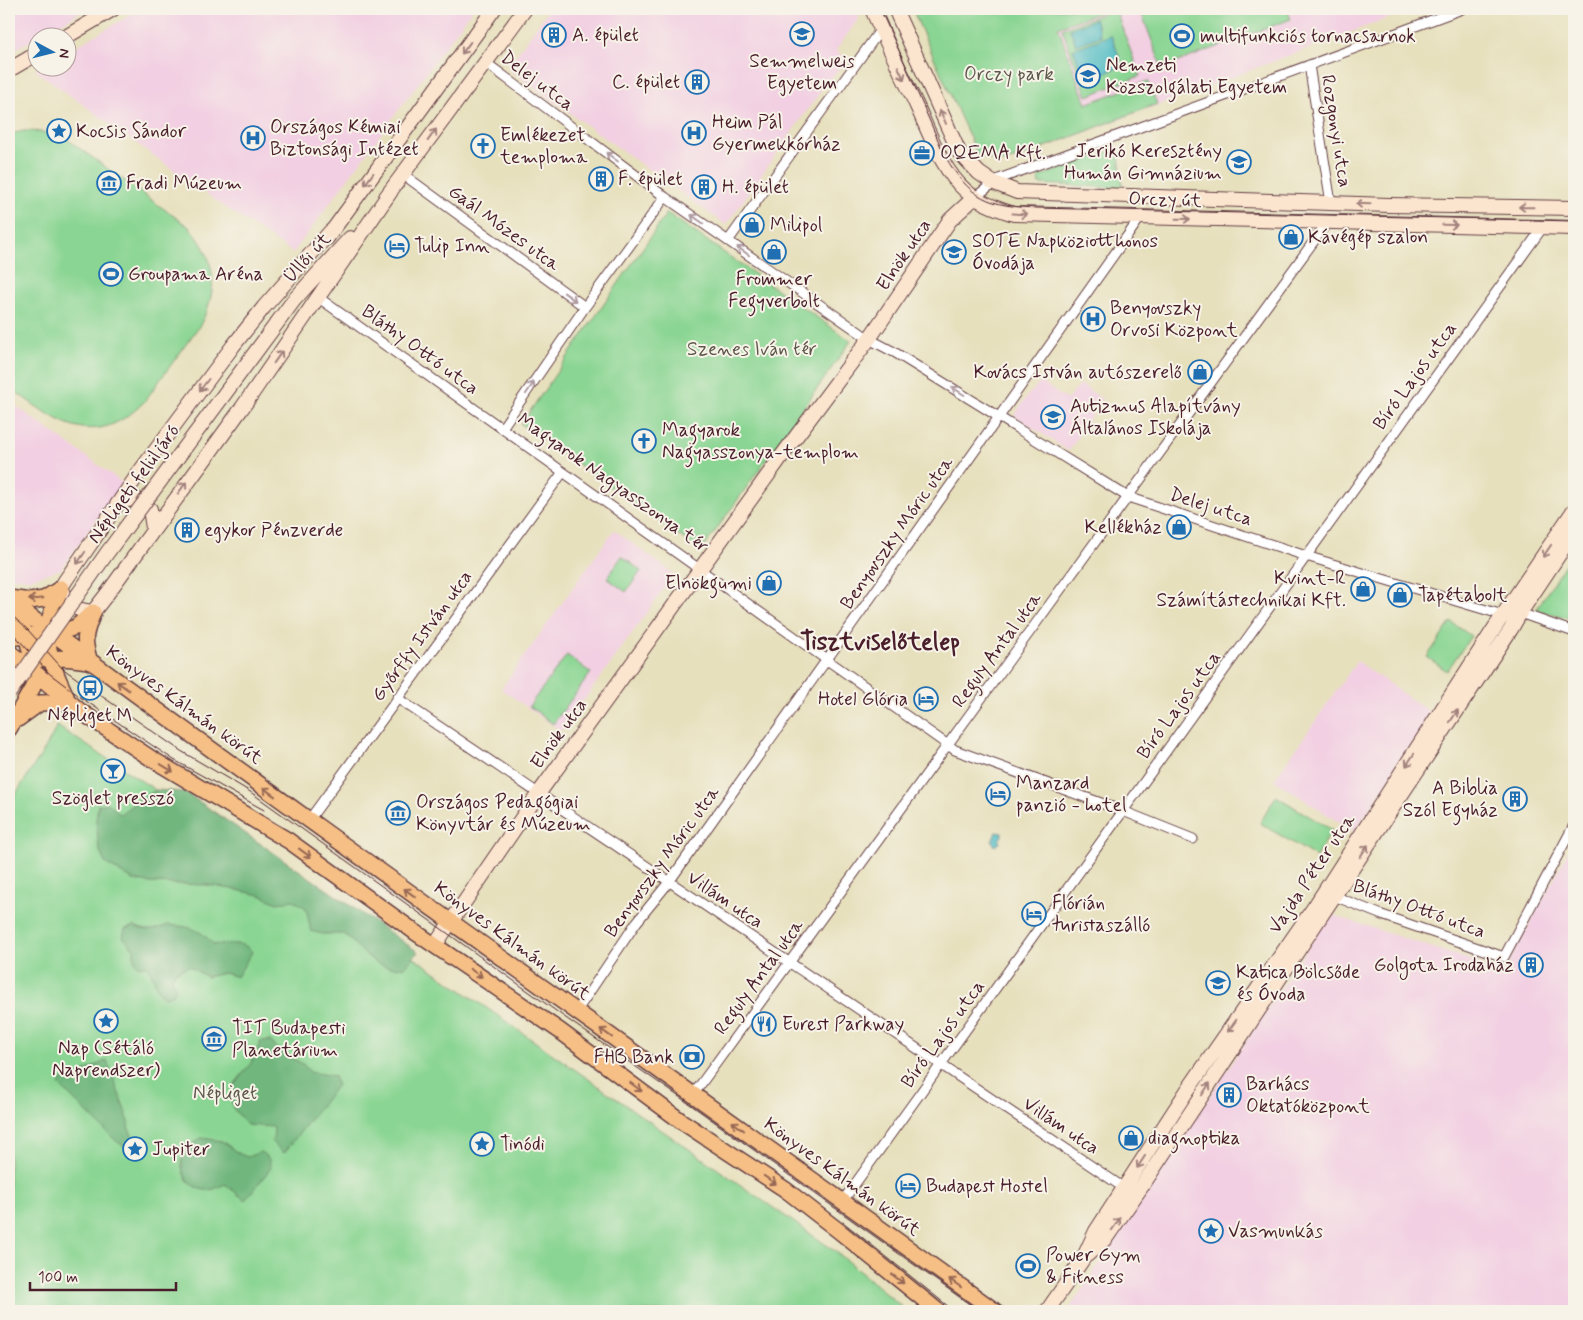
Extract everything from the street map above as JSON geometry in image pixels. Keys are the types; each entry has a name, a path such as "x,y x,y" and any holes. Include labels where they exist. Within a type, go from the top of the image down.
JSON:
{"main road":[{"path":"9,601 44,599 61,588"},
{"path":"61,588 50,616 49,632 51,658 69,702"},
{"path":"9,601 28,637 29,664 33,687 11,725"},
{"name":"Könyves Kálmán körút","path":"9,601 90,662 450,922 995,1311"},
{"path":"9,638 28,637 76,627 93,612"},
{"path":"9,670 51,658 69,657 90,662 85,645 86,630 93,612"},
{"path":"9,652 29,664 69,702 152,759 289,841 560,1031 681,1121 786,1190 938,1311"},
{"path":"11,725 40,703 69,702"}],"street":[{"path":"78,30 113,9"},
{"name":"Üllői út","path":"294,300 331,231 494,9"},
{"name":"Üllői út","path":"294,300 404,175 525,9"},
{"name":"Orczy út","path":"872,9 940,156 966,191 993,207 1014,214 1574,228"},
{"name":"Orczy út","path":"895,9 958,152 968,164 992,182 1017,192 1331,203 1574,208"},
{"path":"975,197 992,182 1462,9"},
{"path":"728,241 881,29"},
{"path":"9,70 28,59"},
{"name":"Delej utca","path":"485,62 665,197"},
{"name":"Rozgonyi utca","path":"1310,65 1331,203"},
{"name":"Gaál Mózes utca","path":"404,175 585,307"},
{"path":"331,231 264,307 233,346 118,503 61,588 68,601 78,610 93,612 242,408 391,191"},
{"path":"585,307 665,197 869,339"},
{"name":"Elnök utca","path":"869,339 950,220 975,197"},
{"path":"1327,223 1331,203"},
{"name":"Benyovszky Móric utca","path":"576,1012 636,923 669,882 1140,218"},
{"name":"Reguly Antal utca","path":"693,1095 1327,223"},
{"name":"Bíró Lajos utca","path":"842,1202 1543,227"},
{"name":"Bláthy Ottó utca","path":"319,298 502,428"},
{"name":"Népligeti felüljáró","path":"9,693 107,553 294,300"},
{"name":"Magyarok Nagyasszonya tér","path":"585,307 502,428 701,570 786,450 869,339"},
{"name":"Delej utca","path":"869,339 894,352 1128,497 1306,556 1504,615 1520,613 1574,632"},
{"name":"Győrffy István utca","path":"309,820 563,472"},
{"path":"118,503 135,498 150,509 153,528"},
{"name":"Vajda Péter utca","path":"1329,894 1504,615 1574,510"},
{"name":"Vajda Péter utca","path":"1047,1311 1083,1259 1106,1238 1130,1192 1329,894 1511,630 1520,613 1574,532"},
{"path":"701,570 956,750 1123,811 1193,840"},
{"name":"Elnök utca","path":"435,945 539,793 701,570"},
{"name":"Villám utca","path":"397,698 1130,1192"},
{"name":"Bláthy Ottó utca","path":"1329,894 1382,915 1504,957 1574,825"}],"shaded area":[{"path":"9,9 86,9 53,28 28,28 28,42 9,53"},
{"name":"Országos Kémiai Biztonsági Intézet","path":"141,9 473,9 293,253 222,205 46,78 78,78 78,45"},
{"name":"Heim Pál Gyermekkórház","path":"549,9 855,9 859,18 836,50 846,60 825,85 726,225 507,68"},
{"name":"Nemzeti Közszolgálati Egyetem","path":"912,9 1412,9 1004,163 978,156"},
{"name":"Autizmus Alapítvány Általános Iskolája","path":"1041,382 1067,400 1080,384 1102,399 1069,451 1014,416 1027,396"},
{"path":"9,401 123,483 61,569 29,579 9,576"},
{"path":"614,530 674,574 561,731 501,689"},
{"path":"1357,661 1432,714 1354,832 1274,780"},
{"path":"1574,841 1574,1311 1068,1311 1330,914 1473,961 1502,976"}],"green space":[{"name":"Orczy park","path":"912,9 1110,9 1058,27 1086,104 1148,81 1157,104 1004,163 978,156"},
{"path":"1115,9 1140,76 1087,96 1062,29"},
{"path":"1140,9 1287,9 1291,19 1162,68"},
{"name":"Groupama Aréna","path":"24,131 47,133 68,140 189,227 198,238 210,262 212,274 211,299 200,325 144,402 125,417 108,426 91,429 59,420 9,387 9,134"},
{"path":"1118,148 1123,188 1039,184 1038,177"},
{"name":"Szenes Iván tér","path":"667,213 851,341 701,551 521,424"},
{"path":"1574,550 1574,619 1536,610"},
{"path":"622,556 641,571 626,592 607,578"},
{"path":"1451,622 1471,636 1447,671 1427,657"},
{"path":"567,655 591,673 553,724 529,706"},
{"name":"Népliget","path":"57,726 425,965 835,1251 907,1311 9,1311 9,804 45,749"},
{"path":"157,790 185,792 418,952 405,967 395,968 386,966 371,959 344,934 322,934 311,931 306,908 293,900 277,903 260,895 207,885 149,883 133,880 105,863 99,849 96,821 98,805 108,803 120,814 143,797"},
{"path":"1276,796 1332,830 1316,857 1260,823"},
{"path":"168,925 182,926 198,931 213,944 239,944 252,952 237,977 224,973 207,977 189,966 175,972 172,978 176,990 173,994 166,997 160,994 148,966 137,965 134,959 134,949 123,937 125,929 134,926 151,930"},
{"path":"261,1041 270,1041 285,1055 303,1064 310,1072 334,1076 337,1085 284,1153 273,1143 274,1127 247,1125 233,1108 231,1096 233,1086 251,1063"},
{"path":"107,1060 129,1122 128,1127 136,1144 129,1149 116,1141 59,1085 62,1080 70,1079"},
{"path":"201,1138 222,1141 247,1157 261,1152 269,1159 271,1168 245,1200 225,1184 210,1190 202,1190 190,1183 186,1178 182,1164 187,1148"}],"water":[{"path":"1095,19 1101,36 1076,45 1070,29"},
{"path":"1111,35 1123,66 1085,80 1073,49"},
{"path":"996,832 1002,833 1002,836 999,840 1000,843 995,846 992,841"}],"tram line":[{"path":"881,9 945,156 963,182 972,191 993,202 1037,208 1574,221"},
{"path":"9,613 28,630 62,668 181,751 249,791 979,1311"},
{"path":"9,629 50,674 83,699 174,760 264,810"},
{"path":"843,1222 954,1311"}],"place":[{"name":"Semmelweis Egyetem","path":"802,34"},
{"name":"A. épület","path":"554,35"},
{"name":"multifunkciós tornacsarnok","path":"1182,36"},
{"name":"Nemzeti Közszolgálati Egyetem","path":"1088,76"},
{"name":"C. épület","path":"697,82"},
{"name":"Kocsis Sándor","path":"59,131"},
{"name":"Heim Pál Gyermekkórház","path":"694,133"},
{"name":"Országos Kémiai Biztonsági Intézet","path":"253,138"},
{"name":"Emlékezet temploma","path":"483,146"},
{"name":"OQEMA Kft.","path":"922,153"},
{"name":"Jerikó Keresztény Humán Gimnázium","path":"1239,162"},
{"name":"F. épület","path":"601,179"},
{"name":"Fradi Múzeum","path":"109,183"},
{"name":"H. épület","path":"704,187"},
{"name":"Milipol","path":"752,225"},
{"name":"Kávégép szalon","path":"1291,237"},
{"name":"Tulip Inn","path":"397,246"},
{"name":"Frommer Fegyverbolt","path":"774,252"},
{"name":"SOTE Napköziotthonos Óvodája","path":"954,252"},
{"name":"Groupama Aréna","path":"111,274"},
{"name":"Benyovszky Orvosi Központ","path":"1093,319"},
{"name":"Kovács István autószerelő","path":"1200,372"},
{"name":"Autizmus Alapítvány Általános Iskolája","path":"1053,417"},
{"name":"Magyarok Nagyasszonya-templom","path":"644,441"},
{"name":"Kellékház","path":"1179,527"},
{"name":"egykor Pénzverde","path":"187,530"},
{"name":"Elnökgumi","path":"769,583"},
{"name":"Kvint-R Számítástechnikai Kft.","path":"1363,589"},
{"name":"Tapétabolt","path":"1400,595"},
{"name":"Népliget M","path":"90,688"},
{"name":"Hotel Glória","path":"926,699"},
{"name":"Szöglet presszó","path":"113,771"},
{"name":"Manzard panzió - hotel","path":"998,794"},
{"name":"A Biblia Szól Egyház","path":"1515,799"},
{"name":"Országos Pedagógiai Könyvtár és Múzeum","path":"398,813"},
{"name":"Flórián turistaszálló","path":"1034,914"},
{"name":"Golgota Irodaház","path":"1531,965"},
{"name":"Katica Bölcsőde és Óvoda","path":"1218,983"},
{"name":"Nap (Sétáló Naprendszer)","path":"106,1021"},
{"name":"Eurest Parkway","path":"764,1024"},
{"name":"TIT Budapesti Planetárium","path":"214,1039"},
{"name":"FHB Bank","path":"692,1057"},
{"name":"Barhács Oktatóközpont","path":"1229,1095"},
{"name":"diagnoptika","path":"1131,1138"},
{"name":"Tinódi","path":"482,1144"},
{"name":"Jupiter","path":"135,1149"},
{"name":"Budapest Hostel","path":"908,1186"},
{"name":"Vasmunkás","path":"1211,1231"},
{"name":"Power Gym & Fitness","path":"1028,1266"}],"district":[{"name":"Tisztviselőtelep","path":"880,642"}]}
